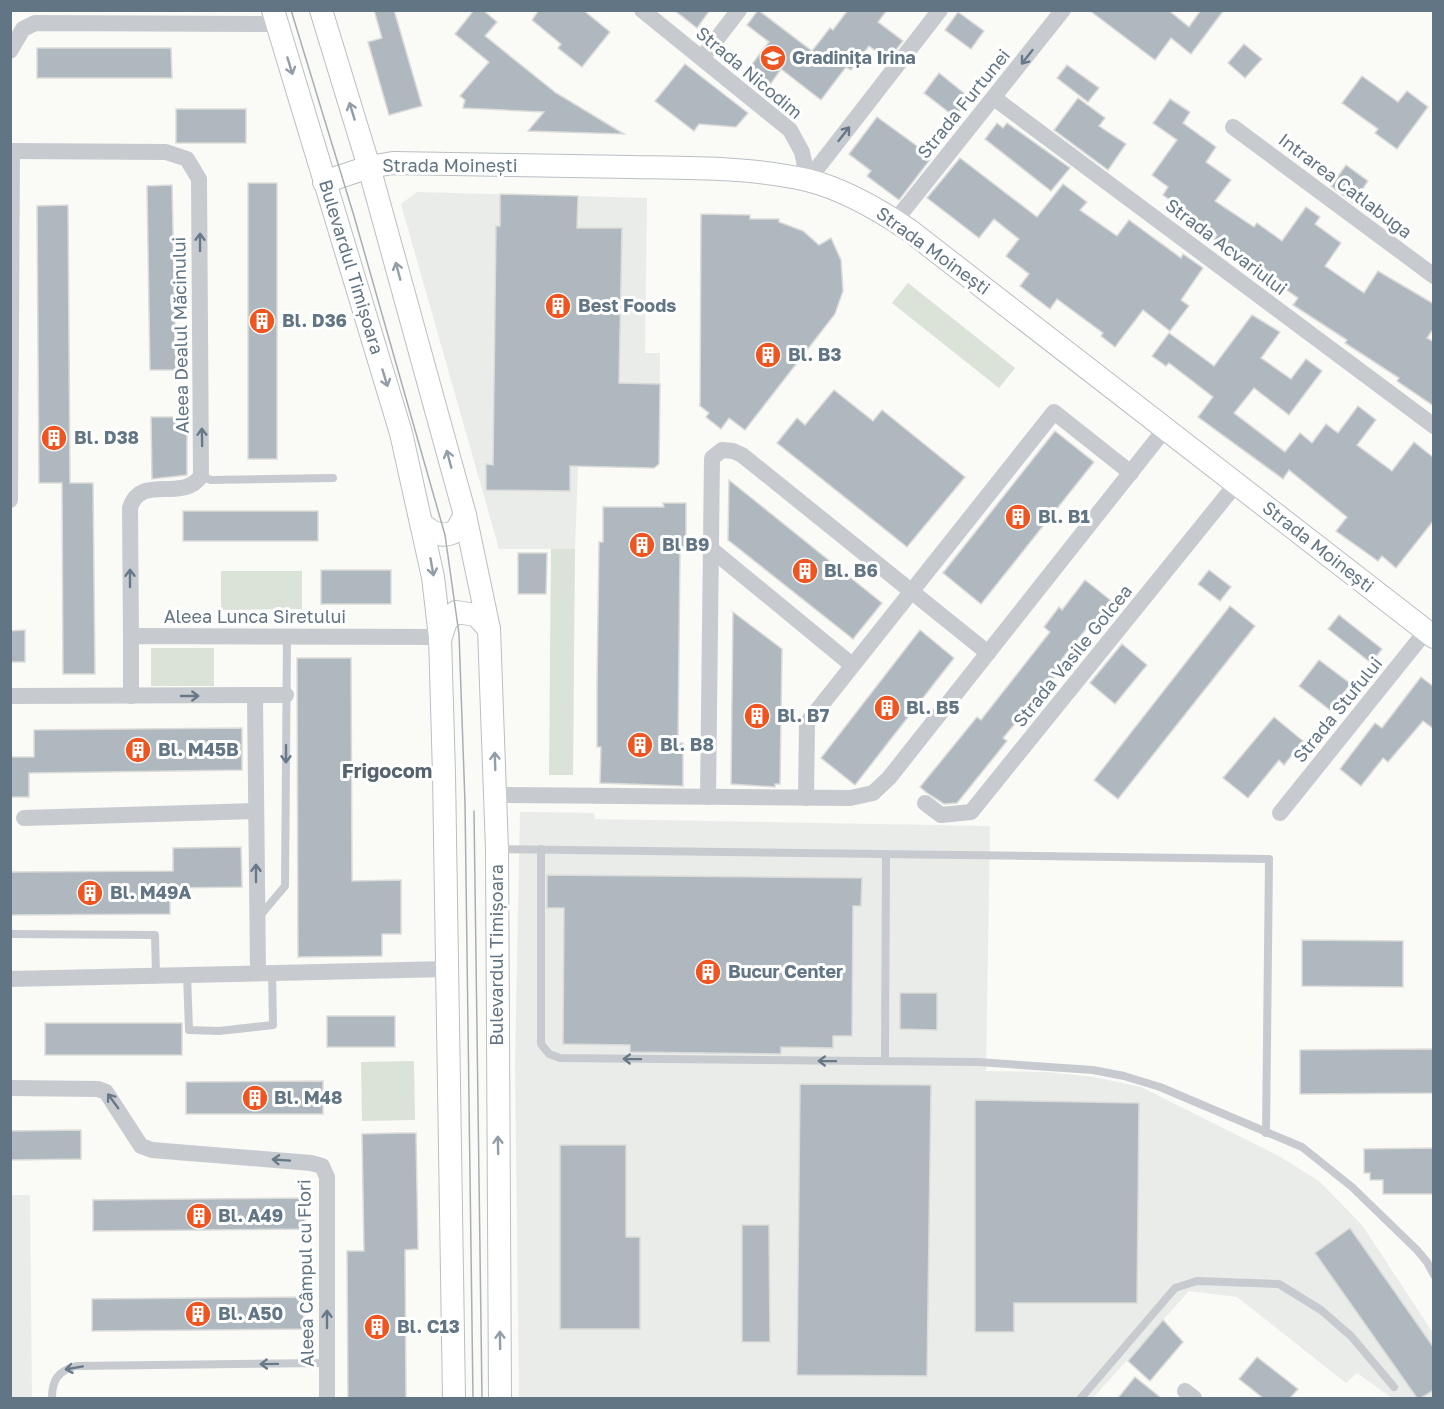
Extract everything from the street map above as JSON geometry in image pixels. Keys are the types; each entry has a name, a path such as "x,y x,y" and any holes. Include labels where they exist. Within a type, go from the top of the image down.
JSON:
{"main road":[{"name":"Bulevardul Timișoara","path":"321,10 369,167 465,515 489,629 496,795 500,1398"},
{"name":"Bulevardul Timișoara","path":"275,17 401,433 434,576 440,638 448,969 454,1398"},
{"name":"Strada Moinești","path":"324,182 369,167 393,163 694,168 755,172 808,180 844,193 895,221 1430,634"},
{"path":"423,525 433,533 445,536 456,531 465,515"},
{"path":"440,638 446,621 456,612 476,615 489,629"}],"street":[{"name":"Strada Nicodim","path":"642,10 790,130 802,152 808,180"},
{"path":"702,58 739,10"},
{"path":"808,180 940,10"},
{"name":"Strada Furtunei","path":"895,221 1063,10"},
{"path":"10,51 28,25 65,17 275,17"},
{"name":"Strada Acvariului","path":"994,98 1434,426"},
{"name":"Intrarea Catlabuga","path":"1233,127 1434,276"},
{"name":"Aleea Dealul Măcinului","path":"10,500 11,151 166,152 187,159 199,179 201,476"},
{"path":"806,798 807,723 1054,412 1131,473"},
{"path":"496,795 856,797 881,787 1165,429"},
{"path":"708,797 712,458 722,450 733,450 988,653"},
{"path":"131,696 130,508 133,498 150,489 186,489 195,485 201,476"},
{"name":"Strada Vasile Golcea","path":"925,803 940,815 971,812 1236,484"},
{"path":"711,549 852,665"},
{"name":"Strada Stufului","path":"1280,813 1430,634"},
{"name":"Aleea Lunca Siretului","path":"131,636 440,638"},
{"path":"255,695 256,920 265,972"},
{"path":"10,696 286,695"},
{"path":"24,818 256,812"},
{"path":"10,979 448,969"},
{"name":"Aleea Câmpul cu Flori","path":"10,1088 98,1089 106,1092 141,1146 152,1150 311,1163 322,1166 327,1177 327,1398"}],"lane":[{"path":"201,476 211,480 333,478"},
{"path":"256,920 285,886 287,637"},
{"path":"496,849 1269,859 1266,1133"},
{"path":"541,849 542,1044 549,1054 560,1058 978,1062 1093,1071 1124,1076 1160,1087 1302,1147 1321,1160 1417,1250 1434,1275"},
{"path":"885,855 885,1061"},
{"path":"10,934 155,935 156,975"},
{"path":"186,974 189,1030 191,1031 273,1025 265,972"},
{"path":"1081,1398 1176,1288 1197,1281 1279,1284 1295,1292 1351,1336 1374,1360 1394,1387"},
{"path":"52,1398 55,1379 63,1370 76,1366 327,1363"}],"shaded area":[{"path":"417,192 647,198 645,353 660,353 659,464 654,468 578,466 575,549 499,549 401,204"},
{"path":"908,283 1015,368 999,388 892,303"},
{"path":"551,549 575,549 573,775 549,775"},
{"path":"221,571 302,571 302,609 221,610"},
{"path":"151,648 214,648 214,686 151,686"},
{"path":"520,812 594,813 595,819 990,826 986,1071 1047,1072 1094,1077 1141,1087 1277,1155 1319,1181 1362,1225 1433,1333 1433,1398 1392,1398 1357,1373 1346,1383 1237,1297 1189,1291 1093,1398 519,1398 515,1064"},
{"path":"414,1061 415,1120 362,1121 361,1062"},
{"path":"11,1195 30,1195 32,1398 11,1398"}],"building":[{"path":"374,10 394,10 422,106 389,115 368,42 382,38"},
{"path":"474,10 483,10 497,22 485,36 556,93 624,134 528,131 544,112 463,108 465,100 460,96 489,62 455,34"},
{"path":"539,10 583,10 610,32 582,67 558,48 561,44 532,20"},
{"path":"674,10 710,10 697,28"},
{"path":"758,10 812,51 830,28 833,30 848,10 887,10 878,22 903,41 888,60 869,46 851,70 846,67 821,100 781,69 767,89 745,73 769,42 747,25"},
{"path":"1089,10 1168,10 1189,27 1201,10 1224,10 1191,54 1171,38 1155,60"},
{"path":"958,12 984,31 971,49 945,30"},
{"path":"1244,44 1262,59 1245,78 1228,63"},
{"path":"37,48 171,48 172,78 37,78"},
{"path":"685,64 748,113 736,127 699,124 694,131 655,101"},
{"path":"1067,65 1099,88 1088,102 1057,78"},
{"path":"939,73 970,98 955,117 924,93"},
{"path":"1362,76 1398,102 1407,91 1428,107 1397,149 1375,133 1378,129 1342,103"},
{"path":"1078,98 1105,118 1099,126 1126,144 1108,170 1054,130"},
{"path":"1170,99 1190,112 1183,123 1216,147 1206,162 1231,180 1215,201 1254,227 1257,223 1282,241 1306,207 1320,217 1315,224 1341,243 1325,266 1364,293 1378,271 1434,304 1434,328 1427,338 1434,342 1434,406 1397,381 1399,378 1345,343 1347,340 1293,305 1298,298 1214,239 1217,235 1163,195 1168,187 1152,175 1177,140 1153,123"},
{"path":"176,109 246,109 246,143 176,143"},
{"path":"877,117 932,157 899,200 867,176 871,171 849,154"},
{"path":"997,123 1003,128 1007,123 1070,168 1051,191 985,139"},
{"path":"960,158 1037,217 1063,184 1087,202 1080,210 1117,236 1129,220 1181,258 1183,254 1203,268 1181,300 1189,306 1170,331 1143,310 1115,347 1101,336 1103,333 1057,299 1050,309 1020,286 1029,274 1006,256 1019,239 994,219 979,238 927,198"},
{"path":"1346,165 1368,181 1353,203 1331,186"},
{"name":"Bl. D36","path":"248,183 277,183 277,459 248,459"},
{"path":"172,185 176,370 150,370 147,186"},
{"name":"Best Foods","path":"500,194 578,196 577,228 622,228 619,383 660,384 659,464 654,468 570,466 570,491 486,490 486,464 493,465 496,226 500,226"},
{"name":"Bl. D38","path":"68,205 70,483 93,483 95,674 63,674 62,483 39,483 37,206"},
{"path":"701,214 750,215 750,219 779,219 779,222 803,231 819,245 831,238 841,260 843,291 835,314 745,430 729,418 721,429 706,417 709,413 700,406"},
{"path":"1252,315 1280,332 1261,358 1291,379 1306,359 1322,371 1289,415 1254,388 1234,413 1285,452 1300,433 1312,443 1326,424 1338,433 1358,406 1376,420 1357,445 1392,471 1414,442 1434,458 1434,520 1396,568 1382,556 1378,561 1336,531 1347,517 1289,470 1283,479 1198,417 1213,397 1169,363 1166,366 1152,356 1169,333 1214,366"},
{"path":"834,390 873,421 882,410 965,477 907,547 777,443 797,418 805,425"},
{"path":"151,417 187,417 187,475 152,479"},
{"name":"Bl. B1","path":"1055,431 1094,462 981,604 943,573"},
{"name":"Bl. B6","path":"729,480 882,603 853,639 728,540"},
{"path":"663,503 686,503 686,548 680,548 678,743 683,743 683,786 600,783 601,747 597,747 597,687 599,542 603,542 603,507 664,507"},
{"path":"183,511 318,511 318,541 183,541"},
{"path":"518,553 547,553 546,594 518,594"},
{"path":"321,570 391,570 391,604 321,604"},
{"path":"1209,570 1231,587 1220,601 1198,584"},
{"path":"1085,580 1114,603 1098,623 1094,619 1062,659 1066,663 1003,738 1007,741 957,803 944,804 927,793 920,787 977,717 981,720 1050,632 1044,627 1059,607 1062,610"},
{"path":"1230,606 1255,626 1118,799 1094,780"},
{"name":"Bl. B7","path":"733,612 782,649 780,784 775,784 775,787 731,784"},
{"path":"1339,615 1382,649 1371,663 1328,629"},
{"path":"25,630 25,662 10,662 10,631"},
{"name":"Bl. B5","path":"920,630 954,658 855,785 821,758"},
{"path":"1122,644 1147,665 1115,704 1090,683"},
{"path":"297,658 351,658 352,881 401,880 401,934 382,934 382,956 298,957"},
{"path":"1319,660 1351,684 1330,710 1299,686"},
{"path":"1421,677 1434,687 1434,729 1423,721 1388,762 1383,758 1361,786 1340,769 1375,723 1382,728"},
{"path":"1274,717 1303,741 1284,765 1279,760 1248,798 1223,778"},
{"name":"Bl. M45B","path":"242,728 242,770 29,773 29,797 10,797 10,757 34,757 34,730"},
{"name":"Bl. M49A","path":"241,847 242,887 170,888 170,914 10,915 10,872 173,871 173,848"},
{"name":"Bucur Center","path":"547,875 862,878 861,906 853,906 852,1036 833,1036 833,1048 781,1047 781,1054 630,1052 630,1045 563,1044 564,908 547,908"},
{"path":"1302,940 1403,941 1403,987 1302,986"},
{"path":"900,993 937,993 937,1030 900,1029"},
{"path":"327,1016 395,1016 395,1047 327,1047"},
{"path":"45,1023 182,1023 182,1055 45,1055"},
{"path":"1434,1049 1434,1093 1300,1094 1300,1050"},
{"name":"Bl. M48","path":"323,1081 323,1114 186,1114 186,1082"},
{"path":"800,1084 931,1085 927,1376 797,1375"},
{"path":"975,1100 1139,1103 1137,1303 1014,1303 1014,1332 975,1332"},
{"path":"81,1130 81,1159 10,1160 10,1131"},
{"path":"416,1133 418,1249 405,1250 406,1398 348,1398 347,1251 364,1251 362,1134"},
{"path":"560,1145 626,1145 626,1237 640,1237 640,1329 560,1329"},
{"path":"1434,1148 1434,1194 1383,1194 1383,1180 1370,1180 1370,1173 1364,1173 1364,1149"},
{"name":"Bl. A49","path":"305,1198 305,1229 93,1231 93,1200"},
{"path":"742,1225 769,1225 770,1342 742,1342"},
{"path":"1350,1228 1434,1348 1434,1390 1421,1398 1417,1398 1315,1253"},
{"name":"Bl. A50","path":"304,1297 304,1329 92,1331 92,1299"},
{"path":"1163,1320 1183,1342 1150,1381 1128,1361"},
{"path":"1257,1357 1298,1389 1290,1398 1263,1398 1239,1379"},
{"path":"1135,1377 1161,1398 1118,1398"}],"tram line":[{"path":"291,10 354,216 445,535 459,634 465,803 473,1398"},
{"path":"474,811 482,1398"}],"place":[{"name":"Gradinița Irina","path":"773,58"},
{"name":"Best Foods","path":"558,306"},
{"name":"Bl. D36","path":"262,321"},
{"name":"Bl. B3","path":"768,355"},
{"name":"Bl. D38","path":"54,438"},
{"name":"Bl. B1","path":"1018,517"},
{"name":"Bl B9","path":"642,545"},
{"name":"Bl. B6","path":"805,571"},
{"name":"Bl. B5","path":"887,708"},
{"name":"Bl. B7","path":"757,716"},
{"name":"Bl. B8","path":"640,745"},
{"name":"Bl. M45B","path":"138,750"},
{"name":"Bl. M49A","path":"90,893"},
{"name":"Bucur Center","path":"708,972"},
{"name":"Bl. M48","path":"255,1098"},
{"name":"Bl. A49","path":"199,1216"},
{"name":"Bl. A50","path":"198,1314"},
{"name":"Bl. C13","path":"377,1327"}],"district":[{"name":"Frigocom","path":"387,771"}]}
